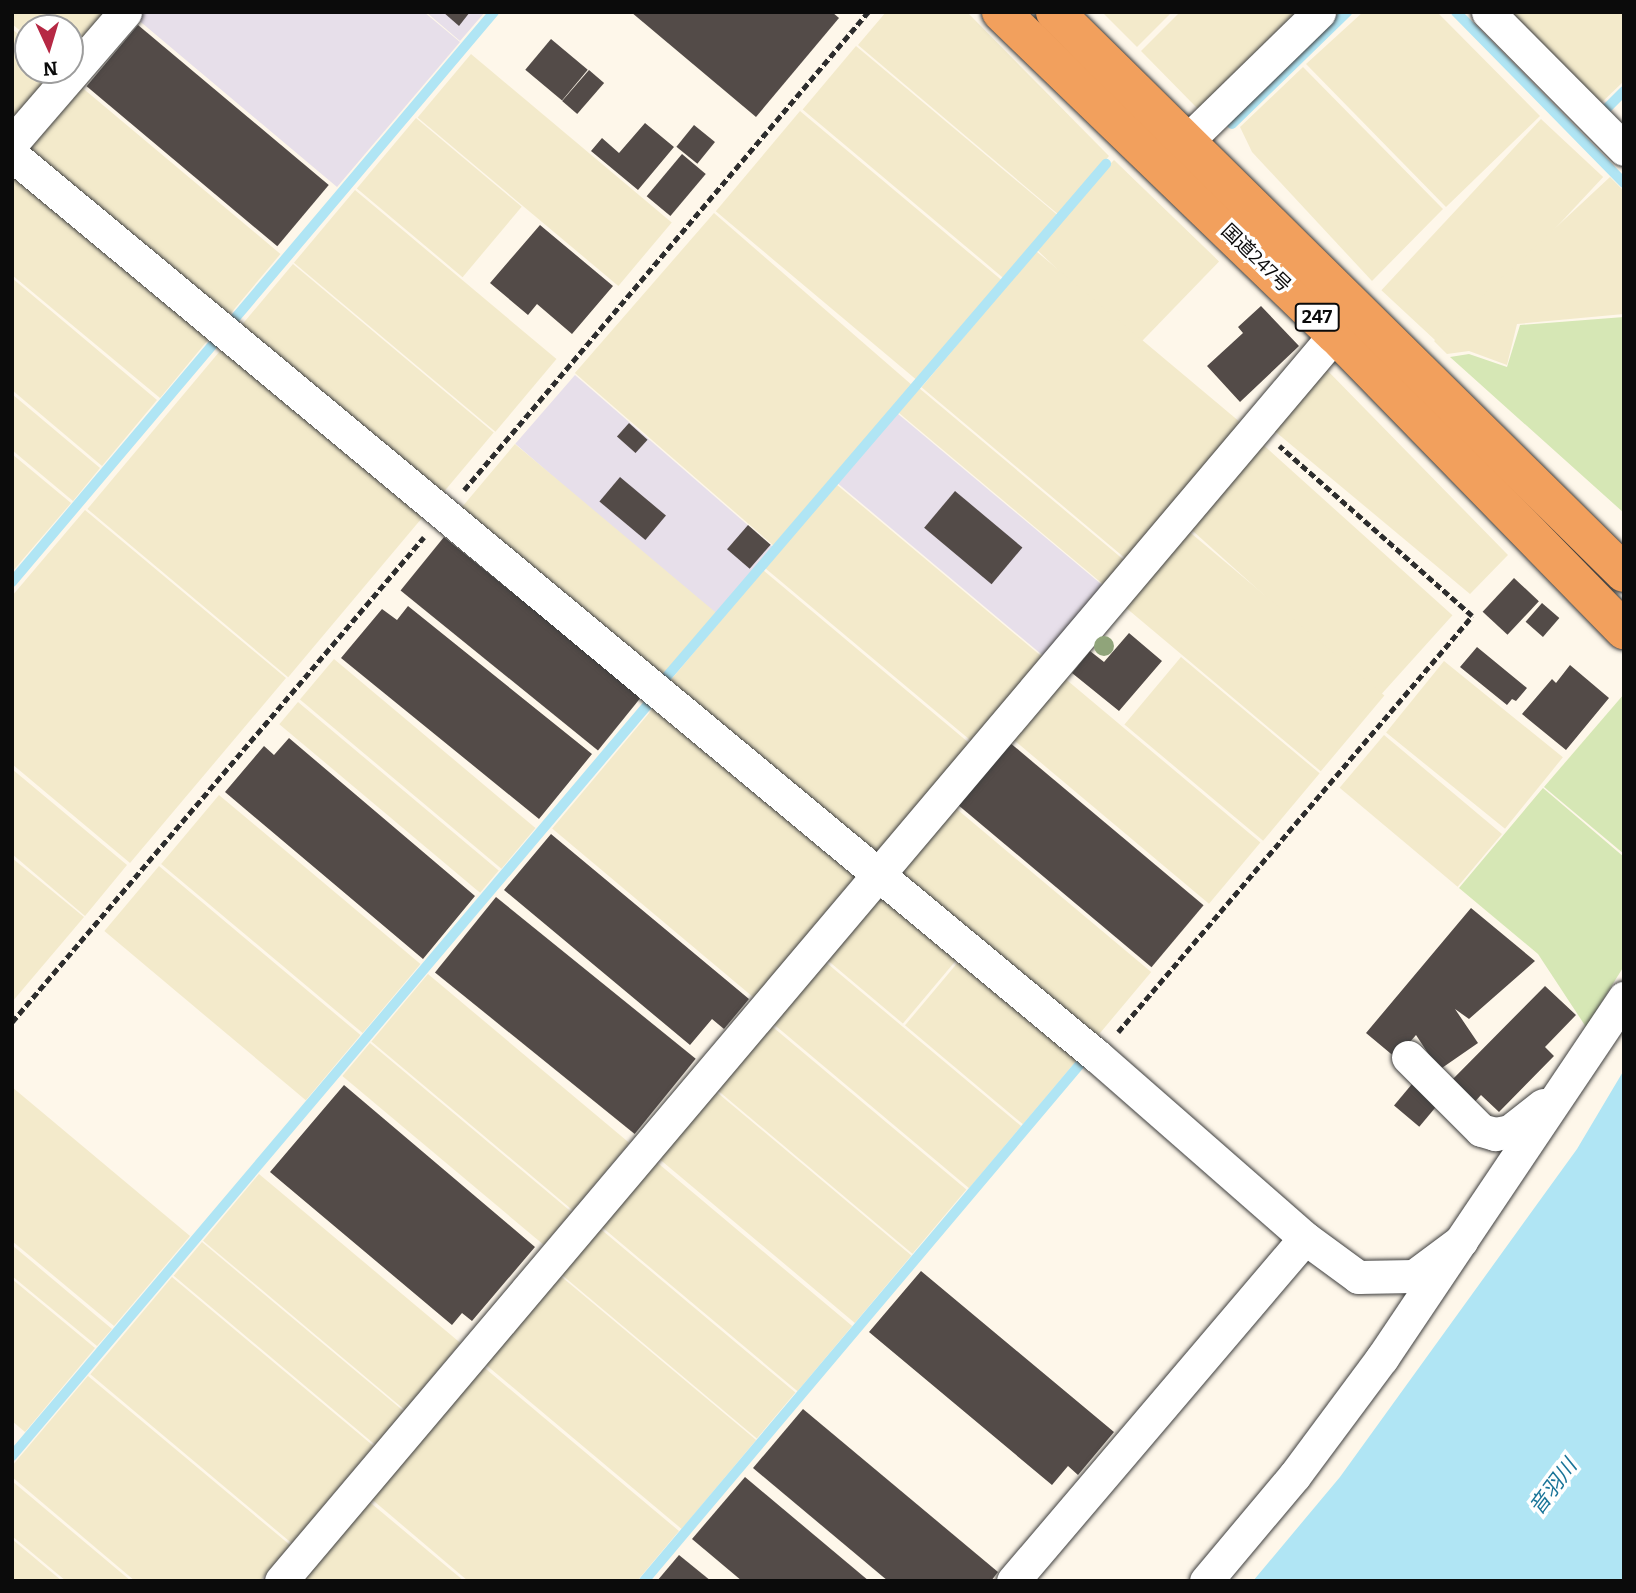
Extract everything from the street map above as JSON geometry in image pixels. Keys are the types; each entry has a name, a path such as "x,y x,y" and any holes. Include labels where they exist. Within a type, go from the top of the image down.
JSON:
{"highway":[{"name":"国道247号","path":"1001,12 1335,334 1624,630"},
{"name":"国道247号","path":"1055,12 1624,573"}],"street":[{"path":"12,143 125,12"},
{"path":"1186,142 1319,12"},
{"path":"1488,12 1624,149"},
{"path":"12,155 1097,1056 1305,1238 1358,1277 1414,1276 1461,1241"},
{"path":"281,1581 1335,334"},
{"path":"1206,1581 1295,1475 1461,1241 1624,998"},
{"path":"1408,1057 1481,1130 1495,1135 1510,1131 1561,1091"},
{"path":"1013,1581 1305,1238"}],"path":[{"path":"1097,1056 1472,616 1258,427"}],"shaded area":[{"path":"12,12 109,12 84,42 84,14 14,14 14,26"},
{"path":"140,12 424,12 460,42 337,187 136,18"},
{"path":"426,12 485,12 460,41"},
{"path":"886,12 967,12 1109,156 1059,215 858,45"},
{"path":"1102,12 1172,12 1137,47"},
{"path":"1180,12 1296,12 1198,109 1141,51"},
{"path":"1363,12 1437,12 1540,116 1446,207 1306,64"},
{"path":"1505,12 1624,12 1624,81 1598,106"},
{"path":"12,29 14,84 49,84 12,127"},
{"path":"856,46 1057,215 1004,279 803,110"},
{"path":"471,54 672,222 618,286 418,118"},
{"path":"1303,67 1443,209 1372,281 1252,152 1240,127"},
{"path":"79,85 280,254 226,318 25,149"},
{"path":"800,111 1003,281 919,382 716,211"},
{"path":"416,118 522,207 463,277 357,188"},
{"path":"1541,119 1603,177 1444,348 1381,290"},
{"path":"1114,160 1219,261 1137,346 1032,245"},
{"path":"12,167 212,335 160,398 12,275"},
{"path":"1610,177 1624,191 1624,314 1517,324 1507,365 1469,351 1447,354 1434,341"},
{"path":"355,190 556,359 495,432 294,263"},
{"path":"714,213 912,386 773,546 575,373"},
{"path":"1036,251 1244,426 1130,562 922,387"},
{"path":"293,264 494,432 439,498 238,329"},
{"path":"12,278 157,400 102,466 12,390"},
{"path":"225,345 426,513 288,677 87,509"},
{"path":"1323,366 1508,555 1470,594 1271,428"},
{"path":"575,375 773,548 714,616 515,444"},
{"path":"919,388 1127,562 1106,587 898,413"},
{"path":"12,394 100,468 73,501 12,450"},
{"path":"897,413 1105,588 1046,658 838,483"},
{"path":"1260,442 1452,615 1378,698 1186,524"},
{"path":"515,444 717,614 663,679 460,509"},
{"path":"12,454 71,503 12,572"},
{"path":"836,484 1044,659 974,743 765,568"},
{"path":"85,510 286,678 130,863 12,764 12,596"},
{"path":"1186,529 1384,695 1321,771 1122,605"},
{"path":"763,570 971,744 875,858 667,684"},
{"path":"1181,657 1320,773 1263,841 1124,724"},
{"path":"334,659 535,828 501,869 300,700"},
{"path":"1444,661 1563,757 1505,829 1386,732"},
{"path":"1062,676 1260,842 1209,904 1011,737"},
{"path":"298,702 499,870 480,893 279,724"},
{"path":"655,706 856,875 754,998 552,829"},
{"path":"1384,735 1502,834 1458,887 1340,788"},
{"path":"12,769 127,865 85,916 12,854"},
{"path":"219,795 420,964 363,1033 161,864"},
{"path":"952,805 1151,972 1096,1038 897,871"},
{"path":"12,858 84,917 12,1002"},
{"path":"159,866 360,1035 306,1100 104,931"},
{"path":"878,893 957,959 903,1024 824,957"},
{"path":"822,959 1021,1126 969,1188 770,1021"},
{"path":"959,961 1077,1060 1023,1124 905,1025"},
{"path":"428,974 629,1143 573,1210 371,1041"},
{"path":"768,1023 966,1189 912,1254 714,1087"},
{"path":"370,1043 571,1212 544,1245 342,1076"},
{"path":"12,1087 190,1236 114,1326 12,1241"},
{"path":"713,1089 911,1255 855,1323 656,1156"},
{"path":"653,1159 852,1326 798,1391 598,1224"},
{"path":"259,1174 460,1343 405,1410 203,1241"},
{"path":"597,1226 795,1392 757,1438 558,1272"},
{"path":"202,1242 403,1411 375,1445 174,1276"},
{"path":"12,1245 112,1329 97,1346 12,1276"},
{"path":"557,1273 756,1440 682,1529 482,1362"},
{"path":"172,1277 373,1446 292,1543 90,1374"},
{"path":"12,1279 95,1348 25,1432 12,1421"},
{"path":"480,1364 679,1531 637,1581 468,1581 368,1496"},
{"path":"88,1376 290,1545 260,1581 135,1581 12,1477 12,1466"},
{"path":"12,1481 131,1581 66,1581 12,1536"},
{"path":"366,1499 464,1581 297,1581"},
{"path":"12,1539 62,1581 12,1581"}],"green space":[{"path":"1624,317 1624,513 1450,357 1469,354 1507,367 1520,325"},
{"path":"1624,694 1624,854 1544,787"},
{"path":"1543,788 1624,857 1624,966 1586,1027 1538,954 1459,888"}],"water":[{"name":"音羽川","path":"1624,1070 1624,1581 1253,1581 1340,1477 1577,1149"}],"building":[{"path":"443,12 470,12 459,26"},
{"path":"631,12 832,12 839,18 756,117"},
{"path":"138,25 329,185 277,246 87,86"},
{"path":"551,39 588,70 562,100 525,70"},
{"path":"589,70 604,83 577,114 562,101"},
{"path":"645,123 674,147 638,190 591,151 602,138 619,153"},
{"path":"694,125 715,142 697,164 676,147"},
{"path":"682,154 706,174 670,216 647,196"},
{"path":"540,225 613,286 572,334 537,304 528,315 490,283"},
{"path":"1261,306 1299,346 1240,402 1207,366 1243,333 1238,327"},
{"path":"629,423 648,440 636,453 617,436"},
{"path":"620,477 666,516 645,540 599,502"},
{"path":"955,491 1022,548 992,584 924,528"},
{"path":"748,525 771,545 750,569 727,549"},
{"path":"444,537 641,697 598,750 401,591"},
{"path":"1514,578 1539,601 1507,635 1483,612"},
{"path":"1542,603 1559,618 1543,637 1526,622"},
{"path":"408,606 592,754 539,819 341,658 382,609 397,620"},
{"path":"1129,633 1162,661 1119,711 1072,673 1090,651 1104,662"},
{"path":"1477,647 1527,688 1516,701 1512,699 1507,705 1460,667"},
{"path":"1570,665 1609,698 1566,750 1522,714 1552,679 1556,683"},
{"path":"289,738 475,896 423,959 225,792 264,746 274,755"},
{"path":"1009,742 1204,905 1152,967 957,804"},
{"path":"551,834 749,999 724,1029 712,1019 690,1045 504,890"},
{"path":"496,897 696,1059 635,1134 435,972"},
{"path":"1471,908 1535,961 1469,1019 1455,1009 1478,1043 1439,1070 1416,1035 1396,1058 1366,1033"},
{"path":"1545,986 1576,1015 1545,1047 1554,1056 1499,1112 1481,1095 1471,1106 1448,1084"},
{"path":"1412,1084 1437,1105 1419,1127 1394,1105"},
{"path":"344,1085 535,1247 472,1321 462,1313 452,1325 270,1172"},
{"path":"921,1271 1114,1432 1078,1475 1068,1466 1052,1485 869,1332"},
{"path":"803,1409 998,1572 991,1581 888,1581 753,1468"},
{"path":"745,1477 869,1581 742,1581 692,1539"},
{"path":"679,1555 711,1581 657,1581"}],"waterway":[{"path":"12,582 494,12"},
{"path":"1232,124 1347,12"},
{"path":"1456,12 1624,183"},
{"path":"1604,111 1624,91"},
{"path":"663,681 1106,164"},
{"path":"12,1456 650,702"},
{"path":"644,1581 1081,1063"}]}
